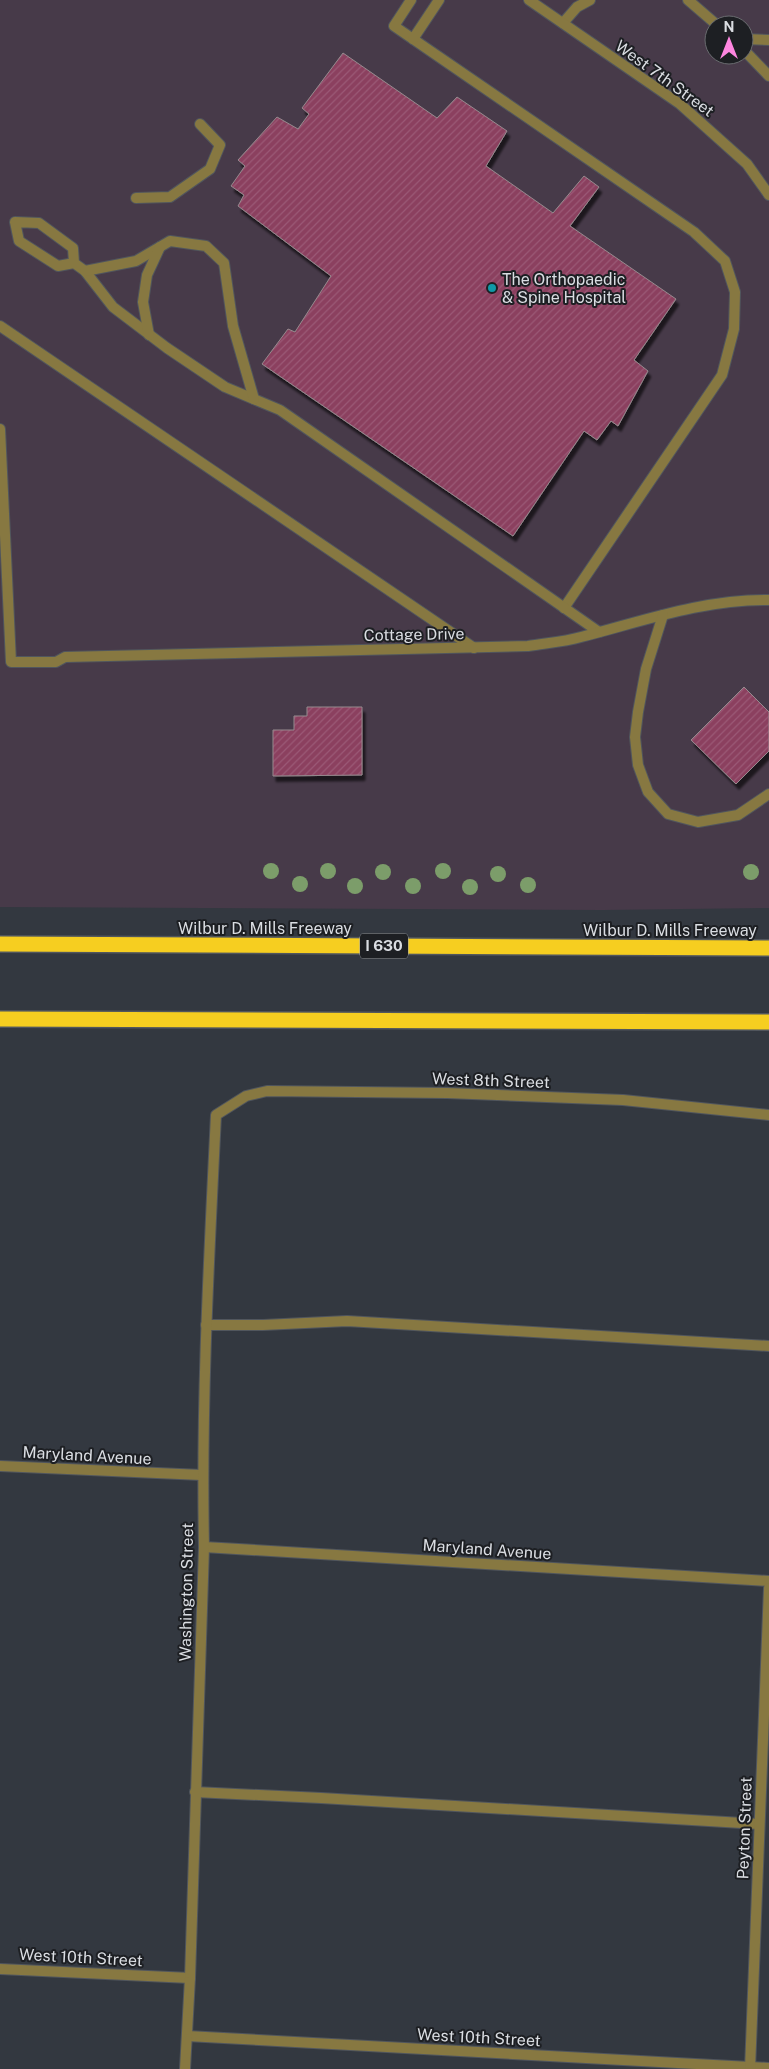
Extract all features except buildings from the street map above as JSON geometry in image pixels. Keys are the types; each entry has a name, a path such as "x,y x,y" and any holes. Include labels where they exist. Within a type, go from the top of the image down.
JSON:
{"highway":[{"name":"Wilbur D. Mills Freeway","path":"0,944 769,948"},
{"path":"0,1019 769,1022"}],"street":[{"path":"411,0 394,26 694,232 725,261 735,292 734,329 722,375 564,608"},
{"path":"413,39 439,0"},
{"name":"West 7th Street","path":"529,0 680,104 747,164 769,195"},
{"path":"563,23 577,3 590,0"},
{"path":"688,0 705,15"},
{"path":"754,40 769,40"},
{"path":"754,60 769,76"},
{"path":"136,198 170,197 210,169 220,145 200,124"},
{"path":"74,263 73,248 39,223 15,222 19,241 58,266 74,263 86,271 113,307 149,335 225,387 280,410 599,632"},
{"path":"86,271 136,261 170,240 206,246 224,263 233,326 254,399"},
{"path":"149,335 144,302 147,275 161,246"},
{"path":"0,326 474,648"},
{"name":"Cottage Drive","path":"0,429 11,662 56,662 64,657 528,646 580,638 696,607 741,601 769,600"},
{"path":"663,615 646,669 635,737 638,765 648,792 668,814 698,822 738,815 769,794"},
{"name":"West 8th Street","path":"216,1115 246,1096 267,1091 446,1093 623,1100 769,1115"},
{"name":"Washington Street","path":"186,2069 204,1547 202,1475 206,1325 216,1115"},
{"path":"206,1325 263,1325 347,1321 769,1346"},
{"name":"Maryland Avenue","path":"0,1466 202,1475"},
{"name":"Maryland Avenue","path":"204,1547 769,1582"},
{"name":"Peyton Street","path":"750,2068 769,1588"},
{"path":"195,1792 759,1824"},
{"name":"West 10th Street","path":"0,1968 190,1978"},
{"name":"West 10th Street","path":"187,2036 769,2068"}],"shaded area":[{"path":"0,0 769,0 769,908 602,910 0,907"}],"place":[{"name":"The Orthopaedic & Spine Hospital","path":"492,288"}]}
